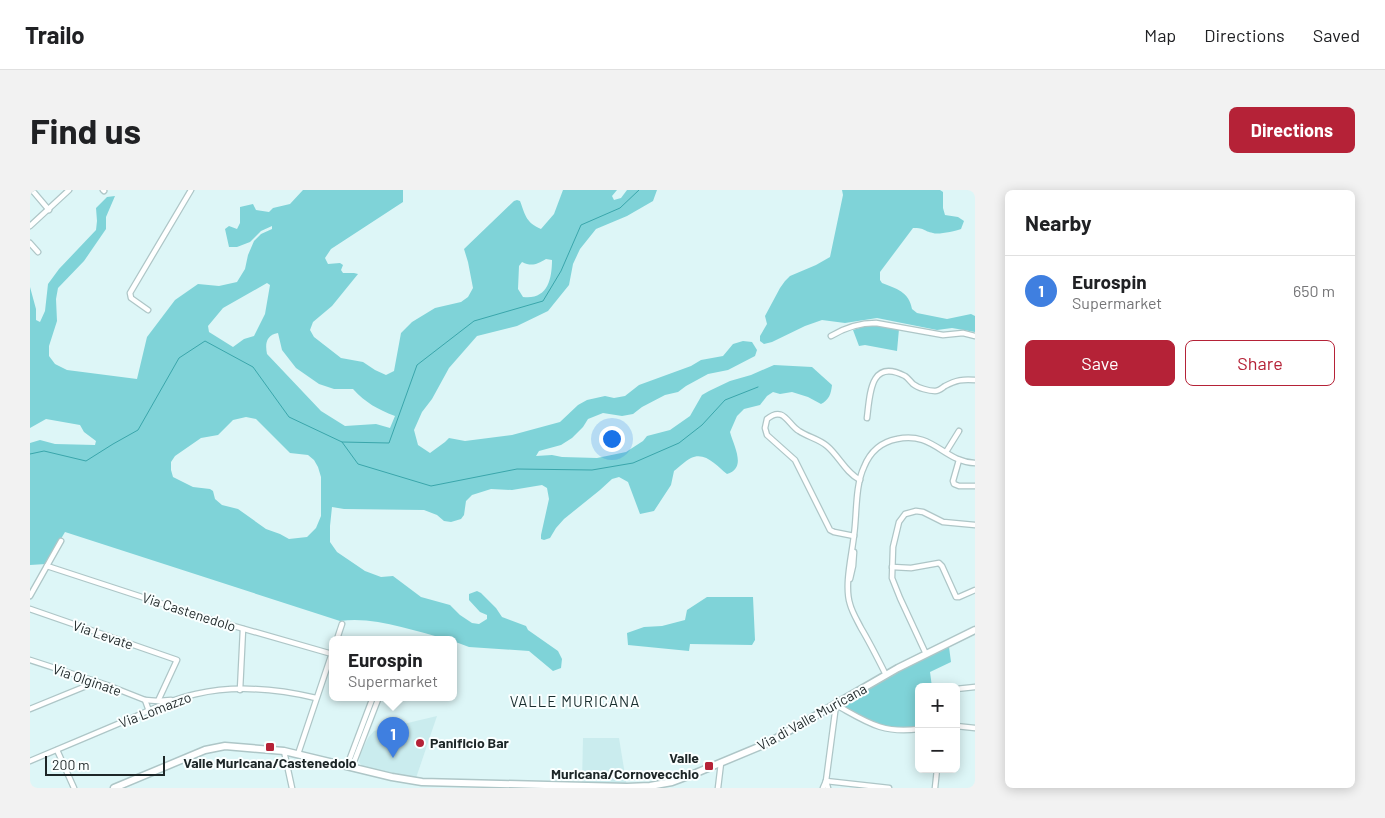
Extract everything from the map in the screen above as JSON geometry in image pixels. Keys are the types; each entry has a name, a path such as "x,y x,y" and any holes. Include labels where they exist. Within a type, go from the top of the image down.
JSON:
{"street":[{"path":"32,190 49,210"},
{"path":"30,226 69,190"},
{"path":"148,310 130,298 130,293 190,190"},
{"path":"30,243 38,252"},
{"path":"830,336 852,325 876,323 942,335 963,333 975,336"},
{"path":"867,418 871,385 880,373 884,371 904,376 917,386 935,391 939,391 959,380 975,380"},
{"path":"854,536 834,532 830,529 796,460 766,434 765,426 767,420 776,415 785,416 797,430 827,446 849,472 860,480"},
{"path":"946,452 959,431"},
{"path":"886,675 850,606 848,596 848,585 853,568 854,536 860,480 864,466 872,452 881,445 892,440 910,437 920,439 959,460 975,463"},
{"path":"959,460 953,481 954,484 975,486"},
{"path":"926,654 894,585 892,567 893,547 898,525 906,513 918,511 942,522 975,525"},
{"path":"30,596 61,541"},
{"path":"892,567 911,568 938,563 942,566 956,597 975,590"},
{"name":"Via Castenedolo","path":"47,566 242,629 329,651"},
{"name":"Via Levate","path":"30,609 176,660 158,701"},
{"path":"338,636 342,624"},
{"path":"240,690 242,629"},
{"name":"Via di Valle Muricana","path":"114,788 215,747 246,747 284,751 424,785 641,787 663,784 768,744 886,675 975,630"},
{"name":"Via Olginate","path":"30,660 145,700 180,699"},
{"name":"Via Castenedolo","path":"298,754 329,661"},
{"path":"30,709 96,682"},
{"path":"960,689 975,687"},
{"name":"Via Lomazzo","path":"30,761 149,711 205,692 240,690 286,692 316,698"},
{"path":"145,700 149,711"},
{"path":"350,766 372,701"},
{"path":"350,766 376,701"},
{"path":"823,788 826,781 836,705 874,726 902,731 915,729"},
{"path":"960,726 975,728"},
{"path":"57,750 74,788"},
{"path":"284,751 292,788"},
{"path":"718,788 721,763"},
{"path":"935,788 937,773"},
{"path":"826,781 828,788"},
{"path":"826,781 889,788"}],"shaded area":[{"path":"303,190 403,190 403,202 331,249 325,258 328,264 340,263 343,265 341,270 343,273 358,274 332,306 313,322 310,330 314,337 341,358 363,362 386,375 394,371 401,333 412,322 435,308 461,302 468,297 473,288 464,249 514,201 520,201 527,218 532,224 541,229 554,214 563,190 617,190 612,196 614,200 621,198 627,190 657,190 653,201 627,216 596,229 580,249 573,264 569,285 548,311 517,326 477,336 449,368 432,399 422,412 414,430 418,445 430,453 449,438 465,441 512,435 560,422 578,405 587,400 605,396 614,398 625,396 639,385 691,366 701,360 723,356 733,344 743,341 752,342 757,350 755,356 728,370 708,374 678,392 665,395 642,407 633,414 622,416 603,413 588,419 572,438 561,445 539,451 536,456 552,455 597,458 626,452 643,441 647,436 670,430 690,416 702,395 730,381 751,375 774,365 812,367 832,385 830,394 828,399 821,404 792,392 780,394 773,392 760,405 744,409 737,416 730,432 738,456 738,462 733,471 727,474 701,456 691,458 674,471 671,485 654,511 640,514 628,482 619,477 612,479 564,519 550,538 544,540 541,539 541,535 549,499 547,488 542,485 512,490 491,489 472,495 466,501 464,515 461,519 451,522 444,521 437,515 424,510 344,509 332,507 330,542 337,552 365,571 381,577 393,576 421,597 450,605 472,623 479,624 487,619 487,615 480,612 469,600 469,594 477,591 481,593 502,617 526,626 528,630 558,651 562,659 561,668 553,671 529,651 469,647 457,642 457,636 436,636 380,622 340,621 65,532 46,564 30,565 30,443 40,440 55,444 95,445 96,441 84,432 80,425 46,419 30,428 30,287 36,309 36,320 40,322 45,311 48,284 59,269 96,230 96,208 107,197 115,196 106,217 106,229 84,261 58,288 56,299 57,321 49,346 49,356 55,364 67,370 137,379 147,337 175,300 198,284 219,286 237,282 245,269 254,241 261,234 272,229 272,226 261,231 250,242 237,247 229,247 225,229 229,226 237,229 240,223 240,207 253,204 256,210 269,212 273,208 290,204","holes":["546,259 552,260 551,275 543,292 531,297 523,297 518,289 519,266 522,262 532,265","267,283 270,285 265,314 254,336 244,339 233,347 209,332 208,326 223,308","278,333 282,350 296,368 319,384 334,389 353,389 372,405 395,416 390,428 376,424 345,426 321,411 267,354 267,340","246,417 256,419 290,453 308,455 318,467 321,477 321,516 316,528 307,537 289,539 266,529 238,509 222,505 215,499 213,491 210,489 193,487 173,477 171,462 175,456 201,438 218,435 233,420"]},
{"path":"842,190 940,190 943,192 945,215 958,217 964,221 961,229 935,233 920,228 913,228 880,272 880,280 882,283 905,294 912,309 917,313 947,319 971,314 975,316 975,332 952,328 937,330 877,318 845,323 822,320 772,342 764,344 760,341 760,336 767,324 765,316 785,281 790,276 830,257 843,195"},
{"path":"869,325 899,329 897,351 865,345 859,346 853,330"},
{"path":"707,597 753,597 755,640 752,645 690,644 689,651 628,645 627,633 644,627 662,626 685,620 687,610"},
{"path":"949,647 951,662 930,672 931,683 915,683 915,728 896,728 878,724 841,705 899,670"},
{"path":"437,716 416,778 362,766 359,762 364,746 374,731"},
{"path":"583,738 619,738 627,787 582,783"}],"waterway":[{"path":"30,454 44,451 86,461 138,430 179,358 205,341 253,367 289,417 342,442 389,443 417,365 474,321 543,301 561,271 581,225 620,208 639,190"},
{"path":"342,442 358,464 431,486 517,469 592,470 633,463 679,443 702,425 725,400 758,387"}],"place":[{"name":"Panificio Bar","path":"420,743"},
{"name":"Valle Muricana/Castenedolo","path":"270,747"},
{"name":"Eurospin","path":"393,758"},
{"name":"Valle Muricana/Cornovecchio","path":"709,766"}],"district":[{"name":"VALLE MURICANA","path":"575,702"}]}
